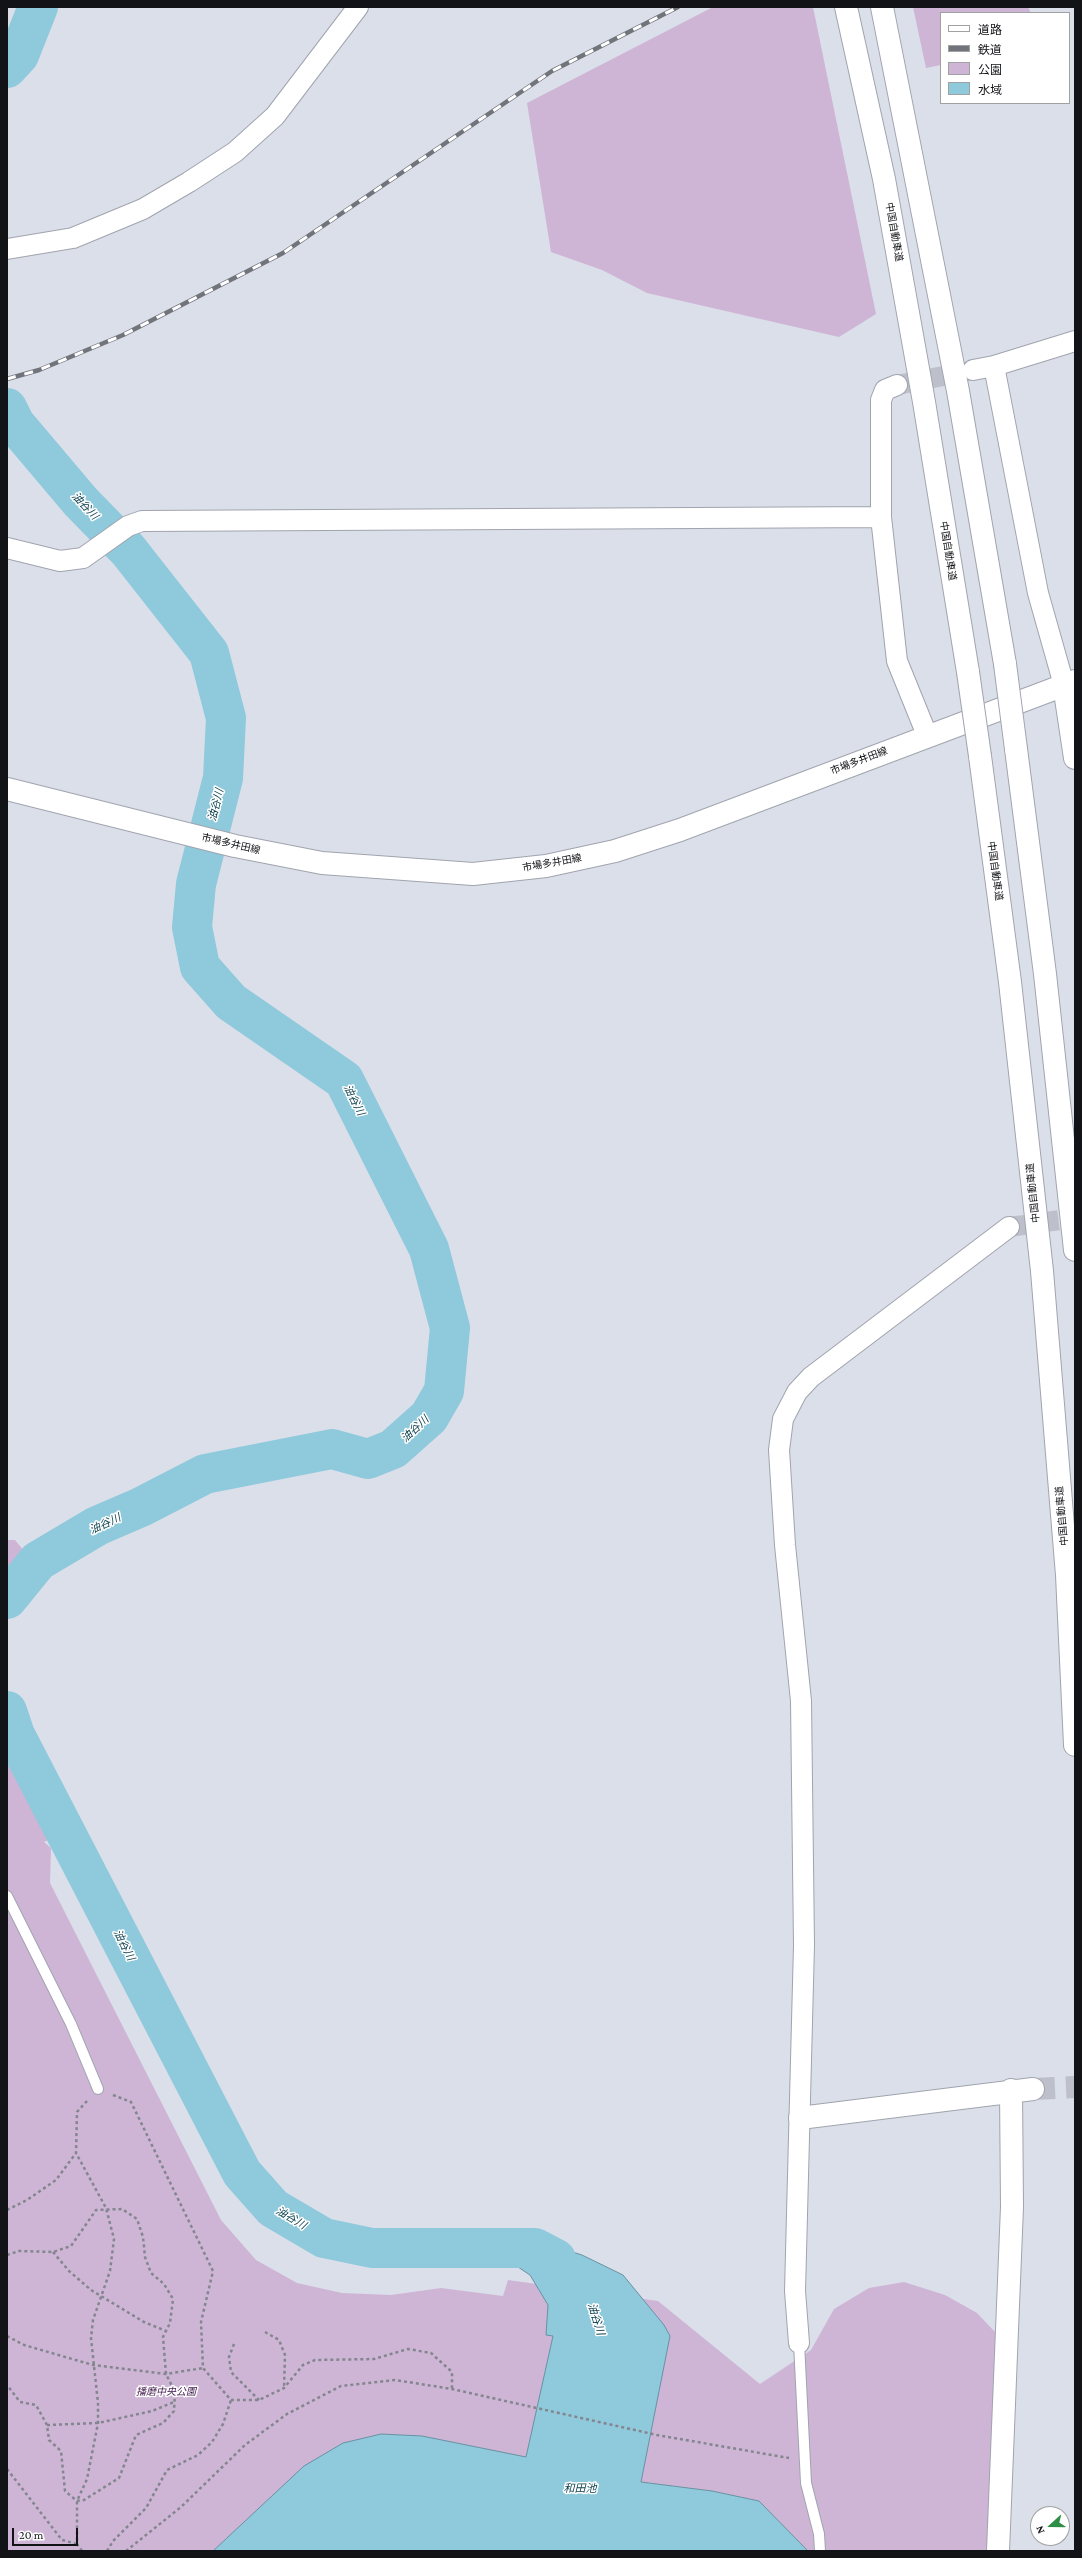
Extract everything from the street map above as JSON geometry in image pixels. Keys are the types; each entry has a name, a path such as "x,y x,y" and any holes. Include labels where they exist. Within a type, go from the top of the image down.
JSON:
{"main road":[{"name":"中国自動車道","path":"846,7 886,187 924,402 968,672 1010,982 1042,1271 1067,1576 1075,1745"},
{"path":"882,7 958,391 1005,664 1045,974 1075,1250"},
{"path":"1070,683 1075,758"},
{"name":"市場多井田線","path":"7,789 235,846 322,863 398,870 473,874 546,866 615,851 680,830 927,735 1070,683"},
{"path":"800,2118 1011,2090 1033,2089"},
{"path":"998,2551 1012,2207 1011,2090"}],"street":[{"path":"7,249 73,238 143,209 189,182 235,152 275,116 358,7"},
{"path":"973,370 994,366 1075,341"},
{"path":"994,366 1038,594 1070,683"},
{"path":"897,385 885,390 881,400 881,517 898,661 927,735"},
{"path":"7,548 60,561 83,558 128,526 142,521 881,517"},
{"path":"799,2343 795,2291 804,1945 801,1701 779,1450 783,1419 797,1392 811,1377 1009,1227"}],"lane":[{"path":"7,1896 71,2024 98,2089"},
{"path":"799,2343 806,2482 818,2534 820,2551"}],"path":[{"path":"82,2551 77,2544 77,2501 87,2479 98,2423 98,2403 93,2365 93,2320 102,2298 110,2271 114,2239 106,2208 76,2153 76,2112 98,2089 131,2102 213,2271 201,2322 203,2368 231,2400 259,2400 284,2388 303,2365 315,2360 374,2359 408,2349 431,2353 452,2372 452,2389"},
{"path":"7,2210 27,2200 56,2180 76,2153"},
{"path":"7,2255 19,2251 53,2252 71,2246 96,2210 106,2208 122,2209 136,2219 143,2237 144,2258 151,2274 164,2284 173,2299 170,2322 163,2338 166,2374 175,2392 174,2411 163,2423 136,2434 118,2478 84,2500 77,2501 65,2491 61,2451 49,2440 47,2424 36,2405 20,2402 7,2385"},
{"path":"53,2252 69,2271 102,2298 144,2322 166,2331"},
{"path":"265,2332 279,2340 285,2355 284,2388"},
{"path":"7,2336 24,2345 93,2365 166,2374 203,2368"},
{"path":"234,2344 229,2357 231,2372 259,2400"},
{"path":"126,2551 181,2507 245,2445 287,2414 341,2386 395,2380 452,2389 533,2409 657,2435 789,2458"},
{"path":"107,2551 113,2541 146,2508 166,2470 198,2455 212,2442 223,2424 231,2400"},
{"path":"47,2424 98,2423 152,2411 174,2402"},
{"path":"7,2469 62,2540 77,2544"}],"green space":[{"path":"713,7 813,7 876,314 839,337 647,293 602,270 551,252 527,103"},
{"path":"913,7 1028,7 1030,12 940,12 940,65 926,68"},
{"path":"7,1540 15,1540 24,1551 7,1570"},
{"name":"播磨中央公園","path":"7,1751 50,1839 44,1842 51,1848 50,1883 221,2220 256,2260 297,2283 342,2293 391,2295 441,2288 503,2296 508,2280 658,2301 760,2384 811,2350 834,2309 869,2288 904,2282 945,2295 977,2313 996,2333 987,2551 7,2551"}],"water":[{"name":"和田池","path":"534,2240 582,2255 623,2275 664,2325 670,2336 641,2482 712,2491 759,2501 808,2551 213,2551 304,2466 343,2443 381,2434 422,2436 526,2457 553,2336 546,2335 548,2305 530,2275 518,2267 464,2254"}],"waterway":[{"name":"油谷川","path":"7,68 19,55 38,7"},
{"name":"油谷川","path":"7,408 15,424 81,502 128,550 209,653 226,718 223,778 196,884 192,927 200,967 231,1002 344,1080 429,1249 450,1328 444,1391 429,1417 393,1449 368,1459 332,1449 205,1474 141,1507 97,1526 38,1561 7,1599"},
{"name":"油谷川","path":"7,1711 15,1735 242,2173 273,2208 324,2238 372,2248 535,2248 556,2259"}],"tunnel":[{"path":"897,385 969,371"},
{"path":"1009,1227 1075,1218"},
{"path":"1033,2089 1075,2087"}],"railway":[{"path":"7,379 39,370 123,335 283,253 552,71 678,7"}]}
